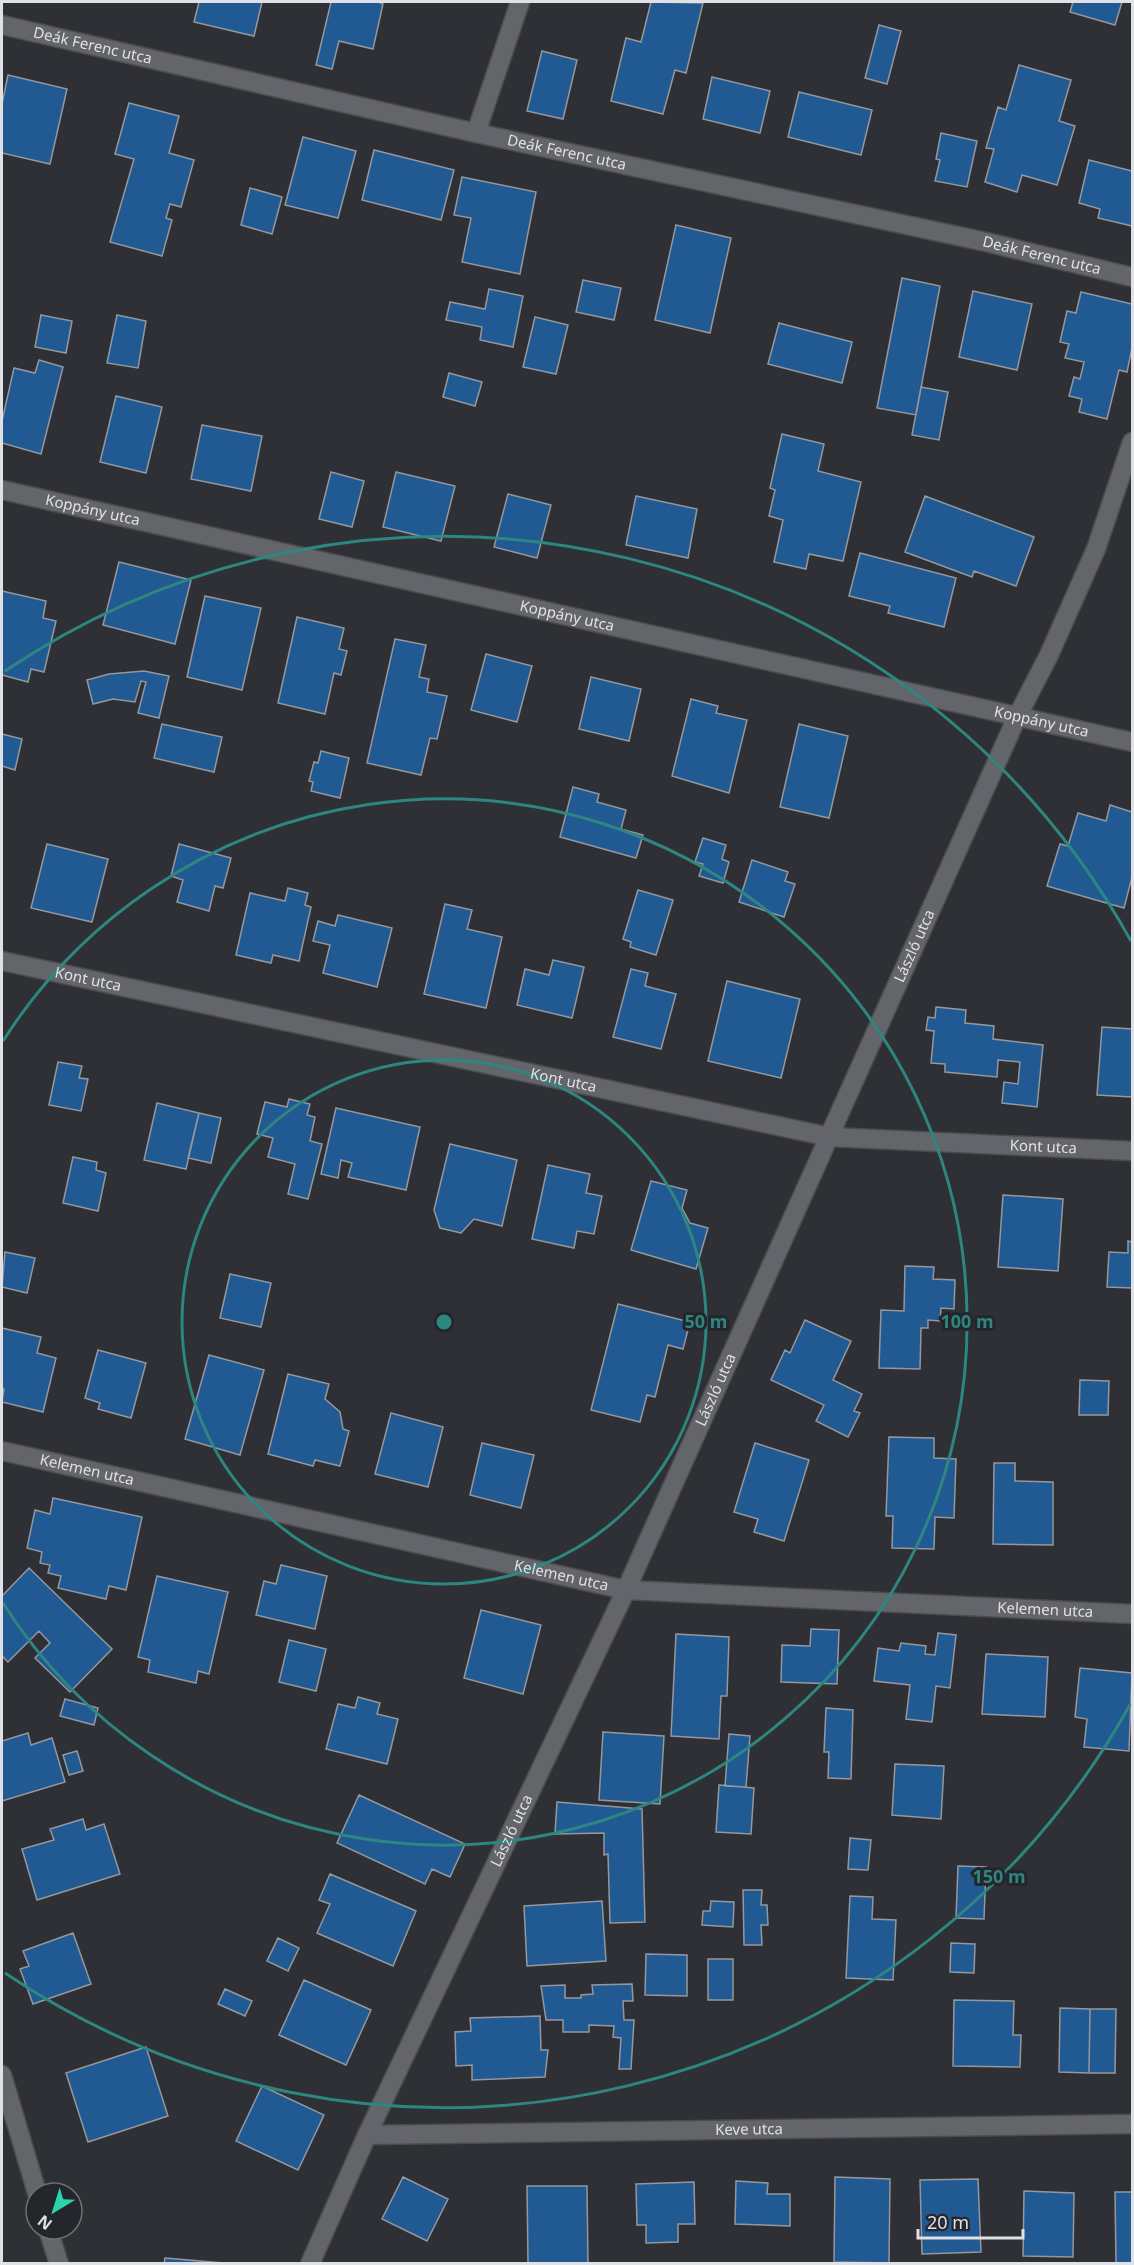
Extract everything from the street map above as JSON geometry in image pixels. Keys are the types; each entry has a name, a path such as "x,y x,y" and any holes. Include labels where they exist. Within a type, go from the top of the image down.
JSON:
{"street":[{"path":"476,133 520,2"},
{"name":"Deák Ferenc utca","path":"2,25 476,133 974,240 1132,278"},
{"name":"László utca","path":"310,2264 367,2135 626,1590 1017,717 1049,655 1096,549 1132,442"},
{"name":"Koppány utca","path":"2,490 1132,742"},
{"name":"Kont utca","path":"2,961 830,1137 1132,1150"},
{"name":"Kelemen utca","path":"2,1451 626,1590 1132,1614"},
{"path":"2,2075 33,2181"},
{"name":"Keve utca","path":"367,2135 1132,2124"},
{"path":"52,2241 59,2264"}],"building":[{"path":"199,2 262,2 254,36 194,22"},
{"path":"331,2 378,2 383,4 373,49 339,41 332,69 316,65"},
{"path":"651,2 703,3 686,73 675,70 663,114 611,101 626,38 641,42"},
{"path":"1073,2 1122,2 1115,25 1070,12"},
{"path":"879,25 901,31 887,84 865,78"},
{"path":"542,51 577,60 563,119 527,111"},
{"path":"1019,65 1071,80 1059,121 1075,126 1057,185 1022,175 1017,192 985,182 994,149 986,148 998,107 1006,110"},
{"path":"8,75 67,89 50,164 2,153 2,104"},
{"path":"712,77 770,91 760,133 703,119"},
{"path":"799,92 872,110 861,155 788,137"},
{"path":"129,103 179,116 169,153 194,160 181,207 170,204 166,218 172,220 162,256 110,242 134,159 115,154"},
{"path":"941,133 977,141 967,187 935,181 940,160 936,159"},
{"path":"303,137 356,151 338,218 285,205"},
{"path":"374,150 454,170 441,220 362,200"},
{"path":"1089,160 1132,171 1132,226 1098,218 1100,209 1079,203"},
{"path":"462,177 536,192 520,274 462,262 471,218 454,215"},
{"path":"250,188 282,197 272,234 241,225"},
{"path":"676,225 731,238 710,333 655,320"},
{"path":"902,278 940,286 916,415 877,408"},
{"path":"583,280 621,288 614,320 576,312"},
{"path":"489,289 523,296 513,347 480,340 482,327 446,320 450,302 485,309"},
{"path":"973,291 1032,304 1017,370 959,357"},
{"path":"1081,292 1132,304 1132,348 1127,372 1119,370 1107,419 1079,412 1082,399 1069,396 1074,377 1080,379 1084,362 1065,358 1069,344 1060,342 1067,311 1076,313"},
{"path":"41,315 72,321 66,353 35,347"},
{"path":"117,315 146,321 138,368 107,363"},
{"path":"535,317 568,325 556,374 523,367"},
{"path":"779,323 852,342 842,383 768,364"},
{"path":"39,360 63,367 41,454 2,443 2,421 14,368 35,373"},
{"path":"449,373 482,382 475,406 443,397"},
{"path":"921,387 948,392 939,440 912,435"},
{"path":"116,396 162,407 146,473 100,462"},
{"path":"202,425 262,436 251,491 191,479"},
{"path":"782,434 824,444 818,471 861,482 843,561 809,554 806,569 774,562 783,520 769,516 775,490 770,488"},
{"path":"331,472 364,481 352,527 319,519"},
{"path":"396,472 455,486 441,541 383,527"},
{"path":"508,494 551,505 537,558 494,547"},
{"path":"636,496 697,509 688,558 626,545"},
{"path":"925,496 1034,537 1016,586 974,571 972,577 905,552"},
{"path":"860,553 956,578 944,627 888,613 890,606 849,596"},
{"path":"119,562 191,580 175,644 103,625"},
{"path":"2,591 46,601 43,618 56,621 44,672 31,669 28,682 2,675"},
{"path":"205,596 261,608 242,690 187,677"},
{"path":"297,617 344,628 339,649 347,651 341,675 334,673 325,714 278,703"},
{"path":"395,639 426,645 419,677 429,679 427,692 447,696 437,739 430,738 421,775 367,763"},
{"path":"486,654 532,666 517,722 471,710"},
{"path":"144,671 169,676 159,718 138,713 146,682 141,681 135,702 113,699 93,704 87,680 109,674"},
{"path":"591,677 641,689 629,741 579,729"},
{"path":"691,699 718,706 716,713 747,720 729,793 672,776"},
{"path":"162,724 222,737 214,772 154,758"},
{"path":"799,724 848,736 829,818 780,807"},
{"path":"2,734 22,739 15,770 2,766"},
{"path":"321,751 349,758 340,798 311,791 313,782 309,781 314,762 318,763"},
{"path":"573,787 599,794 597,802 626,810 621,829 643,835 636,858 560,837"},
{"path":"1110,805 1132,812 1132,877 1124,908 1047,886 1060,844 1068,846 1078,813 1106,821"},
{"path":"703,838 726,845 722,859 729,862 723,883 699,876 703,864 695,862"},
{"path":"47,844 108,859 92,922 31,908"},
{"path":"179,844 231,858 223,888 215,886 209,911 177,902 183,880 171,876"},
{"path":"752,860 788,872 785,881 795,884 784,917 739,902"},
{"path":"288,888 308,893 305,905 311,907 299,961 273,955 271,963 236,955 250,893 285,901"},
{"path":"638,890 673,900 656,955 630,947 631,942 623,939"},
{"path":"445,904 472,910 467,929 502,937 486,1008 424,994"},
{"path":"338,915 392,928 377,987 323,973 330,945 313,941 318,921 335,926"},
{"path":"553,960 584,967 572,1018 517,1005 525,969 549,975"},
{"path":"631,969 648,973 645,986 676,994 661,1049 613,1037"},
{"path":"727,981 800,999 781,1078 708,1061"},
{"path":"936,1007 966,1010 965,1023 994,1026 993,1039 1043,1045 1037,1107 1002,1103 1004,1082 1018,1084 1020,1062 998,1060 997,1077 945,1072 945,1064 931,1063 934,1031 926,1030 928,1017 935,1018"},
{"path":"1102,1027 1132,1029 1132,1097 1097,1095"},
{"path":"58,1062 82,1066 79,1078 88,1079 81,1111 49,1105"},
{"path":"289,1099 310,1104 307,1115 315,1117 310,1141 322,1144 308,1199 288,1194 295,1164 268,1157 273,1138 257,1134 265,1102 287,1107"},
{"path":"157,1103 199,1113 186,1169 144,1160"},
{"path":"336,1108 420,1127 406,1190 348,1177 352,1163 341,1160 338,1178 321,1174"},
{"path":"199,1113 221,1118 211,1163 188,1158"},
{"path":"450,1144 517,1160 502,1226 474,1219 461,1233 440,1228 434,1210"},
{"path":"73,1157 97,1162 96,1170 106,1173 98,1211 63,1203"},
{"path":"548,1165 590,1174 586,1193 602,1196 594,1234 577,1231 574,1248 532,1239"},
{"path":"651,1181 687,1190 682,1208 690,1223 708,1228 696,1269 631,1250"},
{"path":"1003,1195 1063,1199 1058,1271 998,1267"},
{"path":"1128,1241 1132,1242 1132,1288 1107,1287 1109,1252 1128,1253"},
{"path":"5,1252 35,1258 27,1293 2,1287"},
{"path":"905,1266 934,1267 933,1279 955,1280 954,1309 941,1308 940,1321 928,1320 928,1328 921,1328 920,1369 879,1368 881,1310 904,1311"},
{"path":"230,1274 271,1283 261,1327 220,1318"},
{"path":"618,1304 690,1322 683,1349 668,1345 655,1397 647,1395 640,1422 591,1410"},
{"path":"805,1320 851,1341 833,1380 862,1394 854,1411 860,1413 848,1437 816,1421 824,1405 771,1380 785,1350 790,1353"},
{"path":"2,1328 41,1337 37,1353 56,1358 43,1412 2,1402 4,1389 2,1388"},
{"path":"98,1350 146,1363 131,1418 98,1409 100,1403 85,1398"},
{"path":"209,1355 264,1370 240,1455 185,1439"},
{"path":"288,1374 329,1384 325,1399 340,1412 343,1429 349,1431 340,1466 315,1460 313,1466 268,1454"},
{"path":"1080,1380 1109,1381 1108,1415 1079,1415"},
{"path":"391,1413 443,1427 428,1487 375,1474"},
{"path":"889,1437 934,1438 934,1458 956,1459 954,1518 935,1517 934,1549 892,1548 893,1516 886,1516"},
{"path":"482,1443 534,1455 521,1508 470,1495"},
{"path":"755,1443 809,1460 784,1541 754,1532 758,1519 734,1512"},
{"path":"994,1463 1015,1463 1015,1481 1053,1482 1053,1545 993,1544"},
{"path":"53,1498 142,1517 126,1590 109,1586 106,1599 58,1588 61,1576 48,1573 50,1565 40,1563 42,1552 27,1548 35,1510 50,1514"},
{"path":"281,1565 327,1576 315,1629 256,1615 264,1581 276,1584"},
{"path":"29,1568 112,1649 70,1692 35,1658 50,1643 39,1631 8,1662 2,1656 2,1596"},
{"path":"157,1576 228,1592 209,1674 198,1671 196,1683 148,1672 150,1660 138,1657"},
{"path":"481,1610 541,1625 523,1694 464,1678"},
{"path":"811,1629 839,1630 837,1684 781,1682 782,1645 810,1646"},
{"path":"938,1633 956,1635 950,1688 936,1686 932,1722 906,1719 910,1685 874,1681 878,1648 899,1651 901,1643 926,1646 925,1654 935,1655"},
{"path":"676,1634 729,1637 727,1696 721,1696 719,1739 671,1736"},
{"path":"289,1640 326,1649 316,1691 279,1682"},
{"path":"986,1654 1048,1657 1045,1717 982,1714"},
{"path":"1080,1668 1132,1673 1129,1751 1084,1747 1087,1719 1075,1717"},
{"path":"358,1697 380,1703 377,1714 398,1719 387,1764 326,1749 338,1704 355,1708"},
{"path":"65,1699 98,1708 94,1725 60,1716"},
{"path":"826,1708 853,1710 851,1779 828,1778 829,1752 824,1752"},
{"path":"603,1732 664,1736 660,1804 599,1800"},
{"path":"28,1733 31,1745 52,1738 65,1782 2,1801 2,1741"},
{"path":"729,1734 750,1736 746,1787 725,1786"},
{"path":"77,1751 83,1771 69,1775 63,1755"},
{"path":"895,1764 944,1766 941,1819 892,1815"},
{"path":"719,1785 754,1788 751,1834 716,1832"},
{"path":"359,1795 465,1844 450,1877 432,1869 425,1884 337,1843"},
{"path":"557,1802 642,1809 645,1922 610,1923 608,1854 604,1855 604,1833 555,1834"},
{"path":"83,1819 86,1830 104,1824 120,1874 37,1900 22,1849 54,1840 50,1829"},
{"path":"850,1838 871,1840 868,1870 848,1869"},
{"path":"958,1866 986,1867 984,1919 956,1918"},
{"path":"330,1874 416,1911 393,1966 317,1933 330,1904 319,1900"},
{"path":"743,1890 762,1890 761,1905 767,1905 768,1925 761,1925 762,1945 744,1945"},
{"path":"850,1896 873,1897 872,1919 896,1920 893,1980 846,1978"},
{"path":"602,1901 606,1961 527,1966 524,1906"},
{"path":"711,1901 734,1902 733,1927 702,1925 703,1911 710,1911"},
{"path":"73,1933 91,1984 33,2004 20,1969 29,1966 23,1951"},
{"path":"278,1938 299,1948 288,1971 267,1961"},
{"path":"951,1943 975,1944 974,1973 950,1972"},
{"path":"646,1954 687,1955 687,1996 645,1995"},
{"path":"708,1959 733,1959 733,2000 708,2000"},
{"path":"304,1980 371,2010 346,2065 279,2035"},
{"path":"632,1984 633,2001 623,2001 624,2020 634,2020 631,2069 619,2069 621,2038 613,2037 614,2026 589,2025 589,2032 563,2032 563,2020 546,2020 541,1986 565,1985 565,1998 581,1998 581,1995 593,1994 592,1985"},
{"path":"225,1989 252,2001 245,2016 218,2004"},
{"path":"954,2000 1014,2001 1013,2035 1021,2035 1020,2067 953,2066"},
{"path":"1060,2008 1090,2009 1089,2073 1059,2072"},
{"path":"1090,2009 1116,2009 1115,2073 1089,2073"},
{"path":"540,2016 541,2050 548,2050 545,2077 472,2080 472,2065 456,2066 455,2032 471,2031 470,2018"},
{"path":"146,2047 168,2116 88,2142 66,2073"},
{"path":"262,2086 324,2115 298,2170 236,2141"},
{"path":"403,2177 448,2199 427,2241 382,2219"},
{"path":"835,2177 890,2179 889,2263 834,2262"},
{"path":"978,2179 981,2252 922,2254 920,2180"},
{"path":"736,2181 768,2183 767,2194 790,2194 790,2226 735,2224"},
{"path":"694,2182 695,2224 678,2224 678,2242 646,2243 646,2225 637,2225 636,2184"},
{"path":"527,2186 587,2186 588,2264 528,2264"},
{"path":"1024,2191 1074,2193 1073,2257 1023,2256"},
{"path":"1115,2192 1132,2192 1132,2264 1116,2264"},
{"path":"165,2258 223,2263 223,2264 164,2264"}]}
